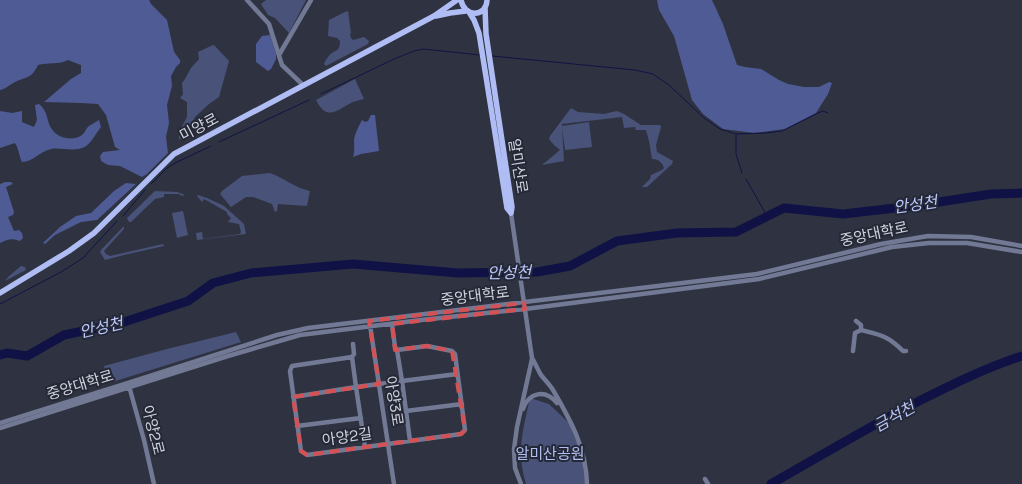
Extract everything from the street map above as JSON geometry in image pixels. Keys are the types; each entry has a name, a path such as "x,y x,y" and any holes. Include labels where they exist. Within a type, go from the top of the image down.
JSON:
{"main road":[{"name":"알미산로","path":"459,0 474,20 479,33 507,208 511,213"},
{"name":"미양로","path":"0,293 88,238 174,154 434,16 459,0"},
{"name":"알미산로","path":"488,3 486,34 512,207 511,213"},
{"name":"미양로","path":"434,16 450,12 478,13 488,3"}],"street":[{"path":"247,0 269,24 282,65 303,85"},
{"path":"279,55 311,0"},
{"path":"511,213 532,358 514,450 516,468 521,484"},
{"name":"중앙대학로","path":"0,423 300,335 524,303 757,274 881,244 928,236 971,237 1022,246"},
{"name":"중앙대학로","path":"370,324 392,324 525,310 759,279 892,248 928,243 967,243 1022,252"},
{"path":"856,321 861,325 861,330"},
{"name":"아양3로","path":"370,324 394,484"},
{"path":"392,324 410,441"},
{"path":"854,351 855,333 861,330 886,337 903,351 906,351"},
{"path":"353,344 354,354 352,357 365,447"},
{"name":"아양2길","path":"352,357 292,366 290,371 301,451 307,455 461,434 465,430 452,351 427,346 397,350"},
{"path":"532,358 574,428 581,446 587,484"},
{"path":"293,396 457,374"},
{"name":"중앙대학로","path":"0,428 129,385"},
{"name":"아양2로","path":"129,385 154,484"},
{"path":"517,427 524,406 536,394 553,398 568,418"},
{"path":"406,411 462,404"},
{"path":"297,426 361,418"}],"highlighted area":[{"path":"524,303 525,309 392,324 395,350 427,346 452,351 465,430 461,434 307,455 301,451 293,397 379,384 369,321"}],"green space":[{"path":"266,0 306,0 289,33 275,18 268,15 261,4"},
{"path":"348,11 351,38 353,40 364,37 369,41 368,44 326,66 324,64 326,60 340,45 340,41 337,38 328,36 329,20"},
{"path":"213,45 229,61 219,97 195,117 189,129 179,140 179,132 187,117 187,102 180,98 183,94 182,83 199,59 198,52"},
{"path":"355,79 364,99 333,112 324,111 320,107 316,100"},
{"path":"571,108 578,112 604,114 617,111 641,125 660,125 656,145 657,152 673,161 672,164 647,187 642,187 650,179 651,175 664,168 660,161 652,159 646,130 636,130 635,127 624,128 622,117 562,124 562,126 589,122 592,147 565,150 562,128 564,161 542,165 560,150 549,139"},
{"path":"270,173 299,188 310,191 307,206 278,204 277,211 275,212 272,204 253,197 246,197 231,207 220,194 242,176"},
{"path":"155,191 177,192 185,195 164,194 164,197 155,199 129,222 127,218"},
{"path":"198,195 224,206 244,224 246,234 197,240 196,233 202,232 203,239 240,234 241,232 239,224 228,222 231,218 227,212 204,199 202,202"},
{"path":"183,211 188,235 177,238 172,213"},
{"path":"123,227 124,229 104,251 106,254 110,256 163,244 164,246 105,260 100,252 101,250"},
{"path":"21,266 25,267 26,270 5,281 9,276"},
{"path":"236,332 241,342 109,383 104,366"},
{"name":"알미산공원","path":"530,398 549,404 569,423 582,455 585,484 526,484 521,462 521,451"}],"shaded area":[{"path":"0,0 149,0 167,20 174,52 180,63 171,76 172,86 167,105 169,123 166,137 168,153 147,174 142,177 120,166 108,165 101,161 100,156 103,152 120,150 115,147 106,115 98,104 44,102 81,73 81,65 68,60 38,65 29,76 0,90"},
{"path":"657,0 712,0 723,24 737,65 761,69 788,84 804,87 819,87 829,82 832,83 828,94 816,113 785,129 754,133 723,129 703,114 692,100 674,36 659,10"},
{"path":"270,35 276,59 268,71 256,62 256,44 262,36"},
{"path":"39,104 45,112 51,128 65,138 78,137 89,126 99,120 101,127 90,142 82,148 51,149 26,162 22,162 15,143 0,148 0,111 12,113 22,111 22,122 34,127 37,120 35,105"},
{"path":"371,115 375,115 379,151 353,157 354,140 357,130 362,120 368,121"},
{"path":"5,182 13,184 6,187 14,212 13,215 8,217 14,231 19,230 23,238 20,241 10,239 0,243 0,184"},
{"path":"126,183 136,184 97,220 81,222 55,235 45,244 43,243 60,227 76,216 91,213 114,191"}],"waterway":[{"path":"321,94 414,51 423,49 480,55"},
{"path":"492,56 635,70 653,74 669,85 704,118 720,129 736,134 782,131 823,111 828,113"},
{"path":"219,142 309,100"},
{"path":"736,135 736,154 742,173"},
{"path":"151,184 167,168 211,146"},
{"path":"746,179 767,216"},
{"path":"123,216 145,190"},
{"name":"안성천","path":"0,355 7,353 27,356 64,335 121,323 188,301 213,283 251,273 353,264 458,273 537,272 570,266 617,241 677,233 736,232 784,208 843,214 991,194 1022,193"},
{"path":"0,304 61,272 83,258 117,221"},
{"name":"금석천","path":"771,484 907,407 978,373 1022,356"}]}
